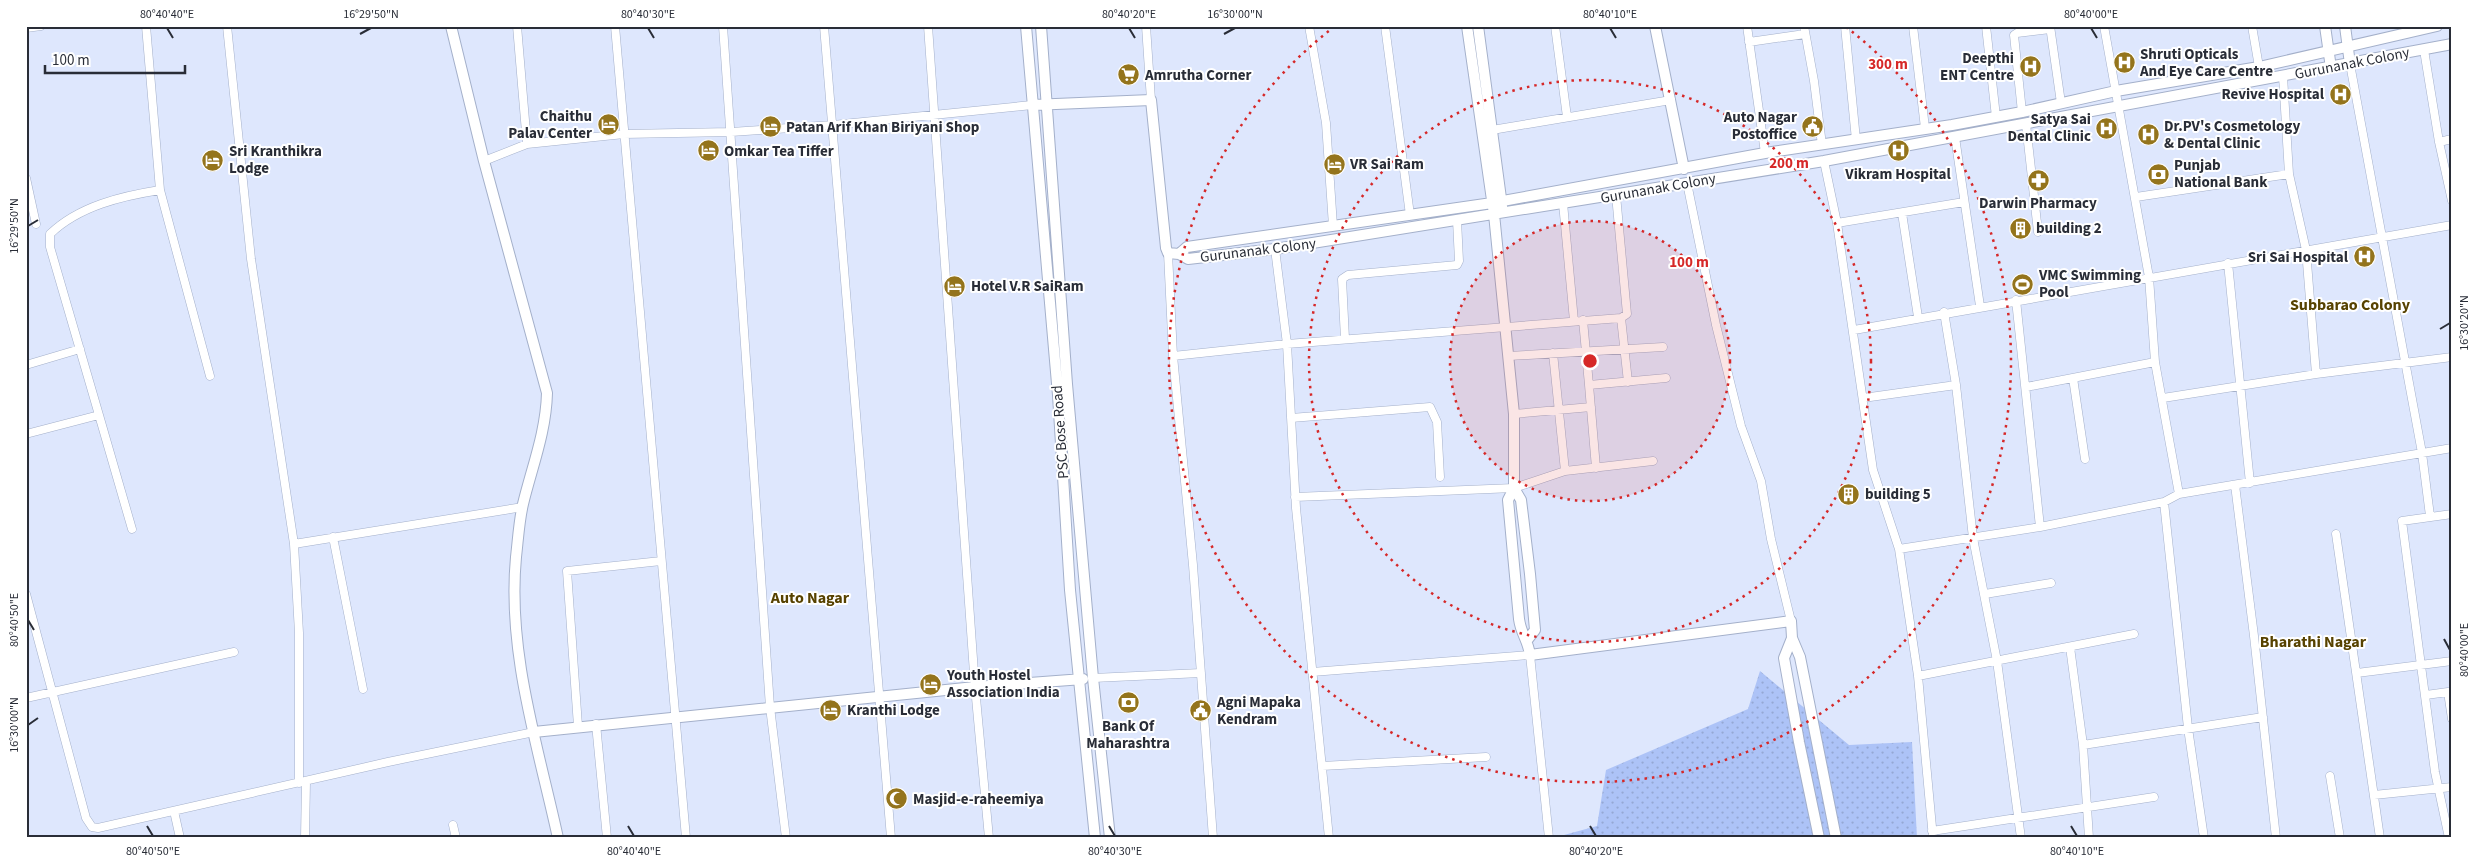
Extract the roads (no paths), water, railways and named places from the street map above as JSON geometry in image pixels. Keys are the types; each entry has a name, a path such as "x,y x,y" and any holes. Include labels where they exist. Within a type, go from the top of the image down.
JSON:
{"street":[{"path":"26,28 41,26"},
{"path":"146,26 160,190 210,376"},
{"path":"227,26 251,259 294,544 299,633 305,838"},
{"path":"451,26 484,161 547,393 546,421 523,507 516,558 515,617 516,645 558,838"},
{"path":"516,26 527,144"},
{"path":"615,26 686,838"},
{"path":"723,26 770,707 786,838"},
{"path":"824,26 834,125 879,697 892,838"},
{"path":"928,26 975,687 989,838"},
{"name":"PSC Bose Road","path":"1026,26 1058,395 1078,679 1095,838"},
{"name":"PSC Bose Road","path":"1041,26 1068,384 1093,678 1110,838"},
{"path":"1146,26 1150,100 1168,253 1173,356 1201,673 1213,838"},
{"path":"1309,26 1326,123 1330,206 1333,226"},
{"path":"1385,26 1410,215"},
{"path":"1467,26 1497,202"},
{"path":"1478,26 1492,130 1514,414 1514,488 1508,500 1514,590 1521,632 1528,639 1550,838"},
{"path":"1555,26 1567,117"},
{"path":"1655,26 1684,169"},
{"path":"1747,26 1766,153"},
{"path":"1845,26 1856,140"},
{"path":"1913,26 1925,128"},
{"path":"1986,26 1996,117"},
{"path":"2104,26 2150,277 2156,362 2179,494"},
{"path":"2252,26 2259,67"},
{"path":"2325,26 2330,68"},
{"path":"2345,26 2347,47 2381,237 2422,454 2430,516"},
{"name":"Gurunanak Colony","path":"2438,26 2259,67 2116,91 1996,117 1766,153 1497,202 1186,248 1179,254 1188,259 1275,249 1616,195 2026,124 2118,107 2164,96 2330,68 2452,44"},
{"path":"2022,112 2014,35 2017,33 2050,28 2061,103"},
{"path":"1749,42 1804,30 1814,81 1819,161 1837,223 1873,470 1899,549 1918,676 1932,835 2018,818 2154,797"},
{"path":"2424,50 2439,142 2452,201"},
{"path":"2283,76 2289,174 2306,250 2316,374"},
{"path":"484,161 527,144 624,134 731,132 935,116 1032,105 1150,100"},
{"path":"1492,130 1671,100"},
{"path":"2026,124 2038,232"},
{"path":"1954,136 1980,306"},
{"path":"2439,142 2452,139"},
{"path":"2136,197 2289,174"},
{"path":"26,178 36,224"},
{"path":"1687,183 1716,325 1741,426 1761,481 1771,539 1790,621 1792,638 1800,657 1836,838"},
{"path":"132,529 50,247 50,234 61,224 121,196 160,190"},
{"path":"1173,356 1288,344 1621,318 1627,314 1616,195"},
{"path":"1837,223 1964,202"},
{"path":"1564,203 1574,321"},
{"path":"1902,213 1918,318"},
{"path":"1345,340 1342,279 1348,275 1457,265 1460,261 1457,220"},
{"path":"1854,330 1944,312 2452,225"},
{"path":"1275,249 1288,344 1296,497 1329,838"},
{"path":"1168,253 1179,254"},
{"path":"2228,264 2250,482"},
{"path":"2016,300 2040,528"},
{"path":"1944,312 1956,385 1973,538 1997,661 2021,838"},
{"path":"1621,318 1628,382"},
{"path":"1583,320 1596,468"},
{"path":"1509,356 1663,347"},
{"path":"26,364 80,349"},
{"path":"1553,353 1565,471"},
{"path":"2163,398 2316,374 2452,357"},
{"path":"2026,387 2156,362"},
{"path":"1589,385 1666,378"},
{"path":"2073,378 2085,459"},
{"path":"1863,398 1956,385"},
{"path":"1514,414 1591,406"},
{"path":"1291,418 1430,407 1437,422 1440,477"},
{"path":"26,434 99,415"},
{"path":"1899,549 2040,528 2164,502 2179,494 2452,448"},
{"path":"1296,497 1514,488 1565,471 1653,461"},
{"path":"2235,485 2276,838"},
{"path":"1514,488 1521,500 1530,574 1534,630 1528,639"},
{"path":"2164,502 2188,728 2204,838"},
{"path":"294,544 523,507"},
{"path":"2449,838 2438,789 2402,521 2452,514"},
{"path":"2336,534 2380,838"},
{"path":"333,538 363,689"},
{"path":"578,726 567,571 661,561"},
{"path":"1985,594 2051,583"},
{"path":"26,594 51,692 89,824 98,828 534,732 596,724 975,687 1093,678 1201,673"},
{"path":"1312,672 1530,655 1790,621"},
{"path":"1918,676 2134,634"},
{"path":"1792,638 1784,658 1819,838"},
{"path":"2070,647 2083,744 2090,838"},
{"path":"26,698 234,652"},
{"path":"2357,673 2452,661"},
{"path":"2426,695 2448,692 2452,719"},
{"path":"2083,744 2263,717"},
{"path":"596,724 607,838"},
{"path":"1322,766 1486,757"},
{"path":"2330,776 2340,838"},
{"path":"2374,795 2452,787"},
{"path":"174,811 180,838"},
{"path":"453,826 456,838"}],"place":[{"name":"Shruti Opticals And Eye Care Centre","path":"2124,63"},
{"name":"Deepthi ENT Centre","path":"2030,67"},
{"name":"Amrutha Corner","path":"1129,75"},
{"name":"Revive Hospital","path":"2340,94"},
{"name":"Chaithu Palav Center","path":"608,125"},
{"name":"Auto Nagar Postoffice","path":"1813,126"},
{"name":"Patan Arif Khan Biriyani Shop","path":"770,127"},
{"name":"Satya Sai Dental Clinic","path":"2107,128"},
{"name":"Dr.PV's Cosmetology & Dental Clinic","path":"2148,135"},
{"name":"Omkar Tea Tiffer","path":"708,151"},
{"name":"Vikram Hospital","path":"1898,151"},
{"name":"Sri Kranthikra Lodge","path":"213,160"},
{"name":"VR Sai Ram","path":"1334,164"},
{"name":"Punjab National Bank","path":"2158,174"},
{"name":"Darwin Pharmacy","path":"2038,180"},
{"name":"building 2","path":"2020,228"},
{"name":"Sri Sai Hospital","path":"2364,257"},
{"name":"VMC Swimming Pool","path":"2023,284"},
{"name":"Hotel V.R SaiRam","path":"955,286"},
{"name":"building 5","path":"1849,494"},
{"name":"Youth Hostel Association India","path":"931,684"},
{"name":"Bank Of Maharashtra","path":"1128,703"},
{"name":"Kranthi Lodge","path":"831,710"},
{"name":"Agni Mapaka Kendram","path":"1201,711"},
{"name":"Masjid-e-raheemiya","path":"897,799"}],"district":[{"name":"Subbarao Colony","path":"2350,304"},
{"name":"Auto Nagar","path":"810,597"},
{"name":"Bharathi Nagar","path":"2313,641"}]}
